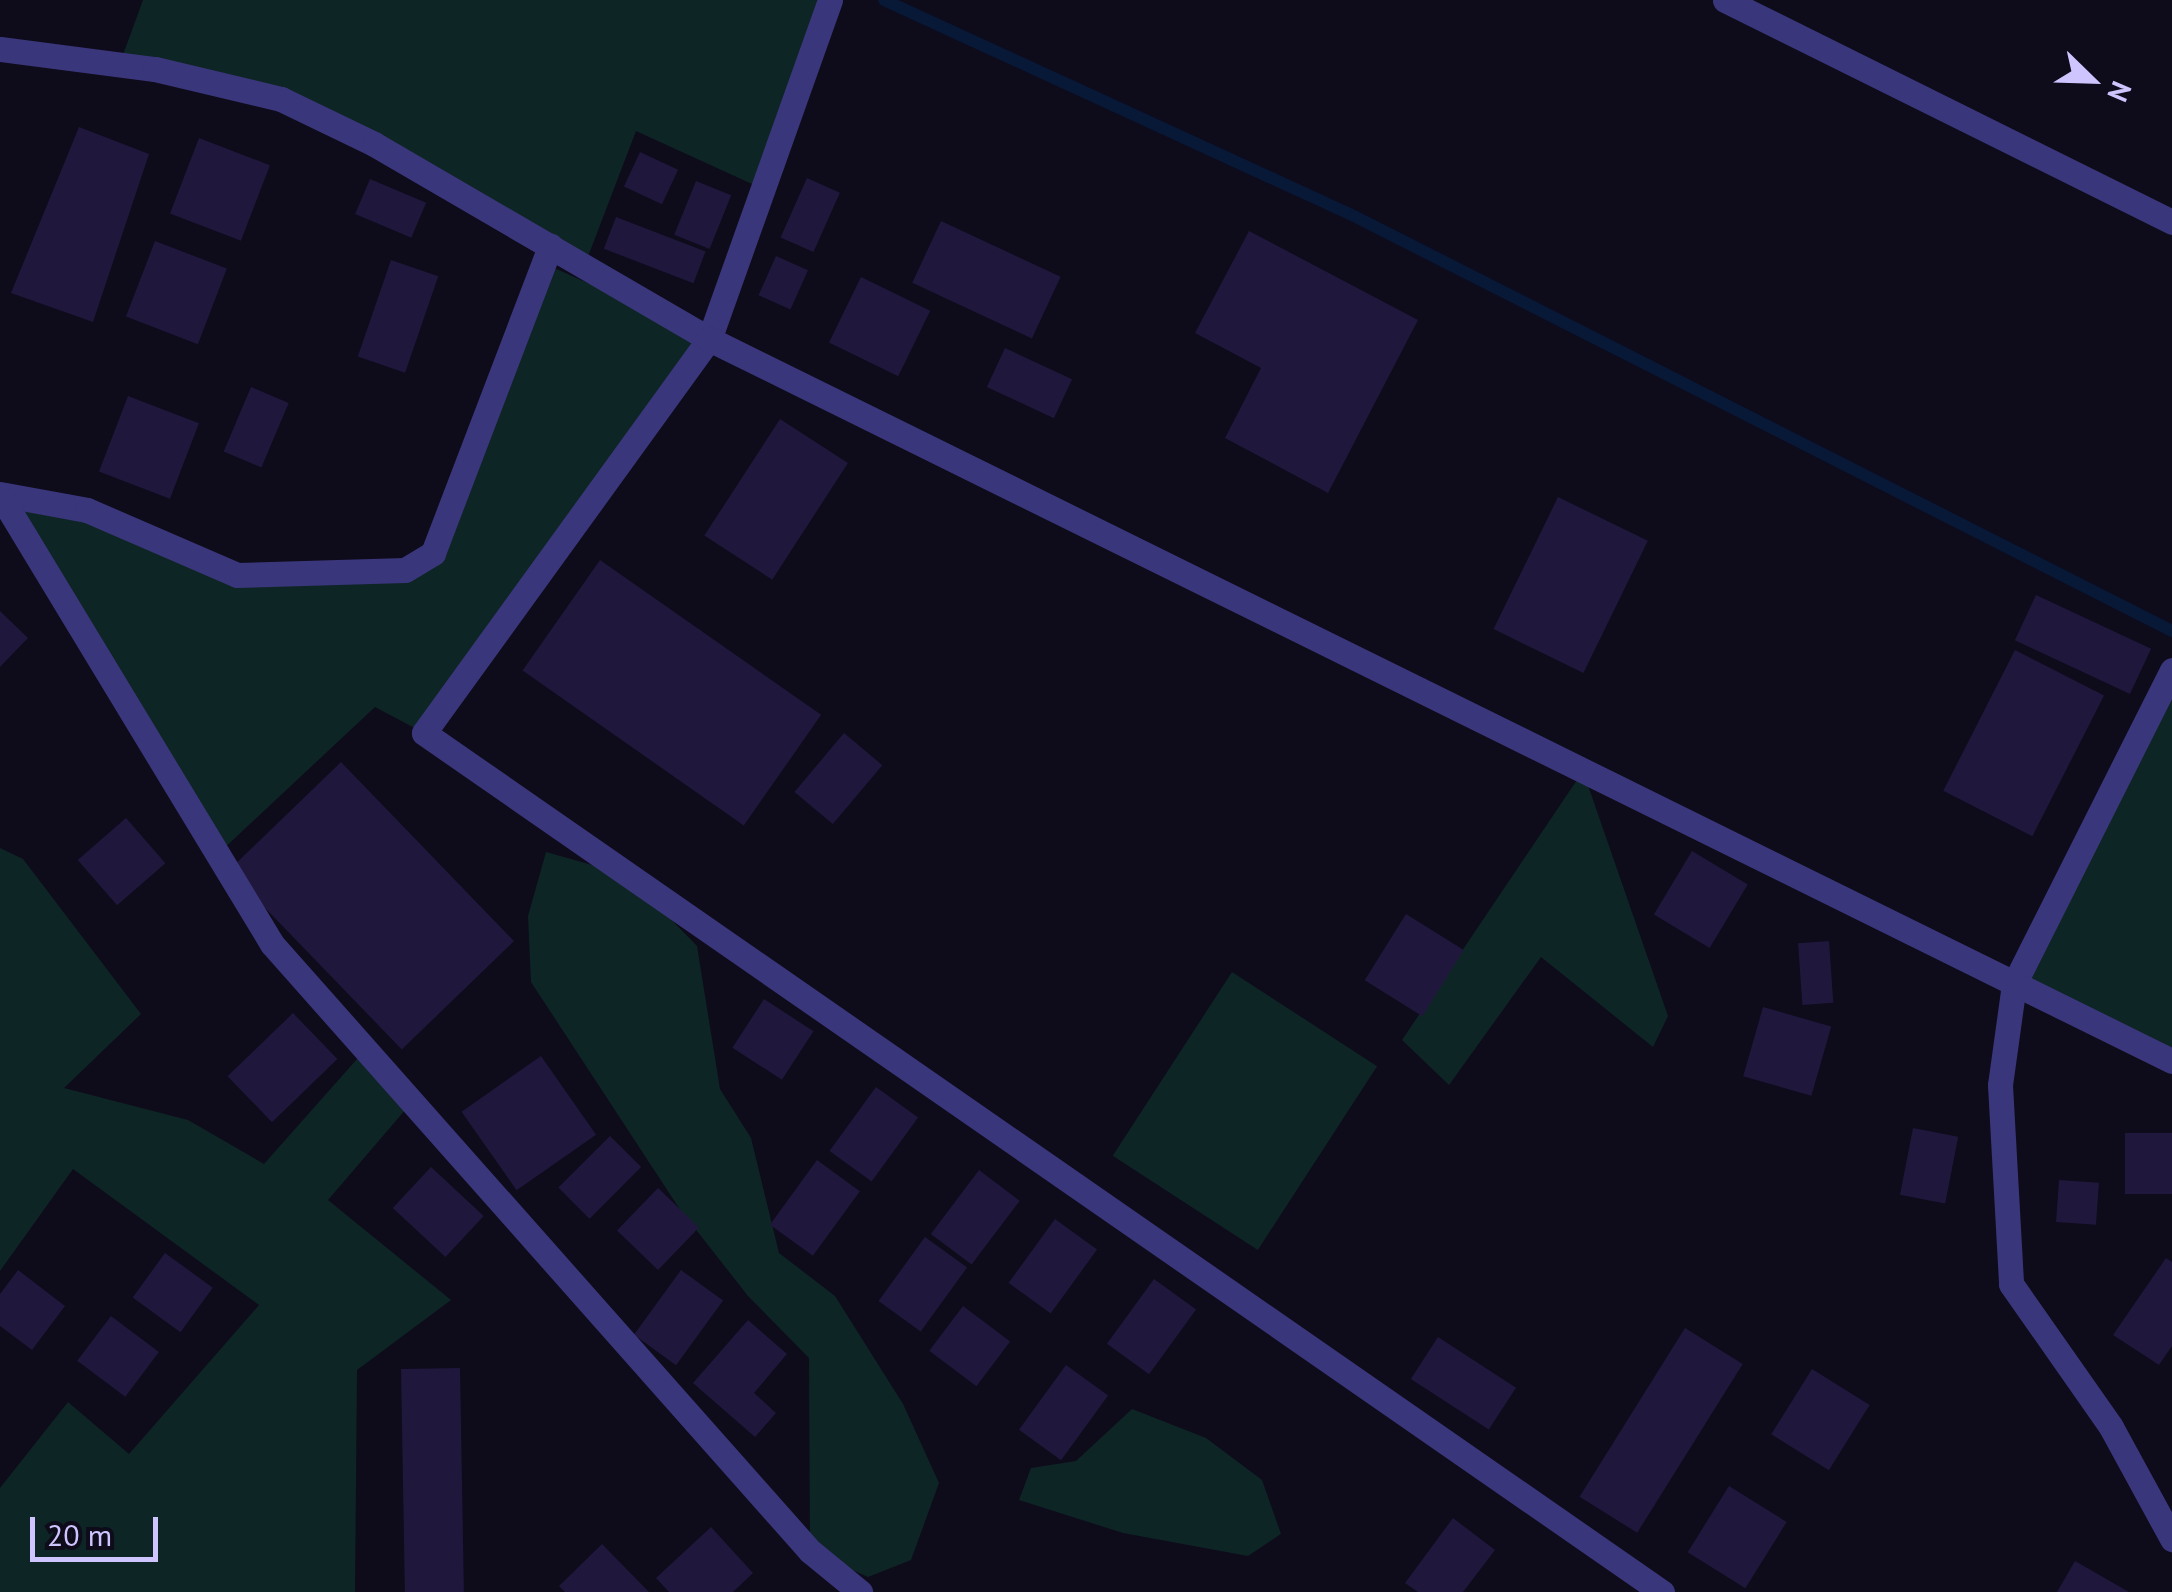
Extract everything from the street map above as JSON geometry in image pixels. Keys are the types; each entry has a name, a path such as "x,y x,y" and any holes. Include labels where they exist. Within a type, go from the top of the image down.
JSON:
{"street":[{"path":"830,0 709,339 424,734 1662,1592"},
{"path":"1726,0 2172,222"},
{"path":"0,49 155,68 281,99 374,144 709,339 2172,1061"},
{"path":"0,495 87,510 237,575 405,570 432,552 550,246"},
{"path":"0,495 272,944 810,1551 860,1592"},
{"path":"2172,670 2014,984 2000,1085 2011,1284 2112,1427 2172,1539"}],"green space":[{"path":"143,0 830,0 763,189 636,131 584,267 281,99 120,63"},
{"path":"543,263 700,333 424,733 375,707 219,853 5,504 136,532 237,575 405,570 433,552"},
{"path":"2172,670 2172,1061 2014,983"},
{"path":"1583,771 1668,1016 1653,1047 1541,957 1449,1085 1402,1040"},
{"path":"0,848 23,859 141,1014 64,1088 188,1120 264,1164 365,1050 412,1102 328,1200 451,1300 357,1370 355,1592 0,1592 0,1488 68,1402 129,1454 259,1305 73,1169 0,1271"},
{"path":"546,852 628,875 697,946 720,1089 751,1138 779,1253 835,1296 903,1404 939,1483 911,1560 868,1577 810,1551 809,1358 748,1296 679,1208 531,982 528,916"},
{"path":"1232,972 1377,1066 1258,1250 1113,1156"},
{"path":"1132,1409 1206,1438 1262,1480 1281,1534 1248,1556 1123,1533 1019,1500 1031,1468 1076,1461"}],"building":[{"path":"79,127 149,154 93,322 11,293"},
{"path":"199,138 270,165 241,241 170,214"},
{"path":"640,152 678,170 662,204 624,186"},
{"path":"807,178 840,193 813,252 781,237"},
{"path":"370,179 426,203 411,238 355,214"},
{"path":"696,181 731,195 710,249 674,235"},
{"path":"616,217 706,251 693,283 604,249"},
{"path":"941,221 1061,277 1032,338 912,283"},
{"path":"1249,231 1418,320 1328,493 1225,438 1261,368 1195,333"},
{"path":"155,241 227,269 198,344 126,317"},
{"path":"776,256 808,270 790,310 759,295"},
{"path":"391,260 438,276 405,373 358,356"},
{"path":"861,277 930,311 898,376 829,343"},
{"path":"1005,348 1072,379 1054,418 987,387"},
{"path":"251,387 289,403 261,467 224,451"},
{"path":"128,396 199,423 170,499 99,472"},
{"path":"780,419 848,463 772,580 704,536"},
{"path":"1558,497 1648,541 1583,673 1494,629"},
{"path":"600,560 821,715 744,825 523,671"},
{"path":"2036,595 2151,649 2130,694 2015,640"},
{"path":"0,611 28,638 0,667"},
{"path":"2015,650 2104,695 2032,836 1943,791"},
{"path":"844,733 882,765 833,824 795,792"},
{"path":"341,762 514,941 402,1049 229,870"},
{"path":"126,818 165,863 117,905 78,860"},
{"path":"1692,851 1748,884 1710,948 1654,914"},
{"path":"1406,914 1464,950 1422,1016 1365,980"},
{"path":"1829,941 1833,1003 1802,1005 1798,943"},
{"path":"764,999 813,1031 782,1080 732,1048"},
{"path":"1763,1007 1831,1027 1811,1096 1743,1076"},
{"path":"293,1013 337,1059 272,1122 228,1076"},
{"path":"541,1056 596,1135 517,1190 462,1112"},
{"path":"876,1087 918,1118 872,1181 830,1151"},
{"path":"1913,1128 1958,1137 1945,1204 1900,1195"},
{"path":"2125,1133 2172,1133 2172,1194 2125,1194"},
{"path":"610,1136 641,1167 589,1219 558,1188"},
{"path":"817,1160 860,1191 813,1256 770,1225"},
{"path":"431,1167 484,1216 445,1257 393,1208"},
{"path":"979,1170 1020,1201 972,1265 931,1234"},
{"path":"2059,1180 2099,1183 2096,1225 2056,1222"},
{"path":"658,1188 699,1228 658,1270 617,1230"},
{"path":"1055,1219 1097,1250 1051,1313 1009,1283"},
{"path":"925,1237 967,1268 921,1331 879,1301"},
{"path":"165,1253 213,1288 180,1332 133,1297"},
{"path":"2166,1258 2172,1262 2172,1346 2159,1365 2113,1335"},
{"path":"18,1270 65,1306 32,1350 0,1326 0,1294"},
{"path":"681,1270 723,1301 676,1365 634,1335"},
{"path":"1154,1279 1196,1310 1149,1374 1107,1344"},
{"path":"963,1306 1010,1342 976,1386 929,1351"},
{"path":"111,1316 159,1352 125,1397 77,1361"},
{"path":"748,1320 787,1354 754,1393 776,1413 755,1437 693,1383"},
{"path":"1685,1328 1743,1364 1637,1533 1580,1497"},
{"path":"1438,1337 1516,1388 1489,1430 1411,1379"},
{"path":"1066,1365 1108,1396 1061,1460 1019,1430"},
{"path":"460,1368 464,1592 405,1592 401,1369"},
{"path":"1812,1369 1870,1405 1829,1470 1771,1434"},
{"path":"1729,1486 1787,1522 1745,1588 1688,1552"},
{"path":"1453,1518 1495,1550 1463,1592 1418,1592 1405,1583"},
{"path":"711,1527 753,1573 733,1592 669,1592 656,1578"},
{"path":"602,1544 649,1592 565,1592 559,1586"},
{"path":"2075,1561 2129,1592 2057,1592"}],"waterway":[{"path":"884,0 1354,216 2172,631"}]}
